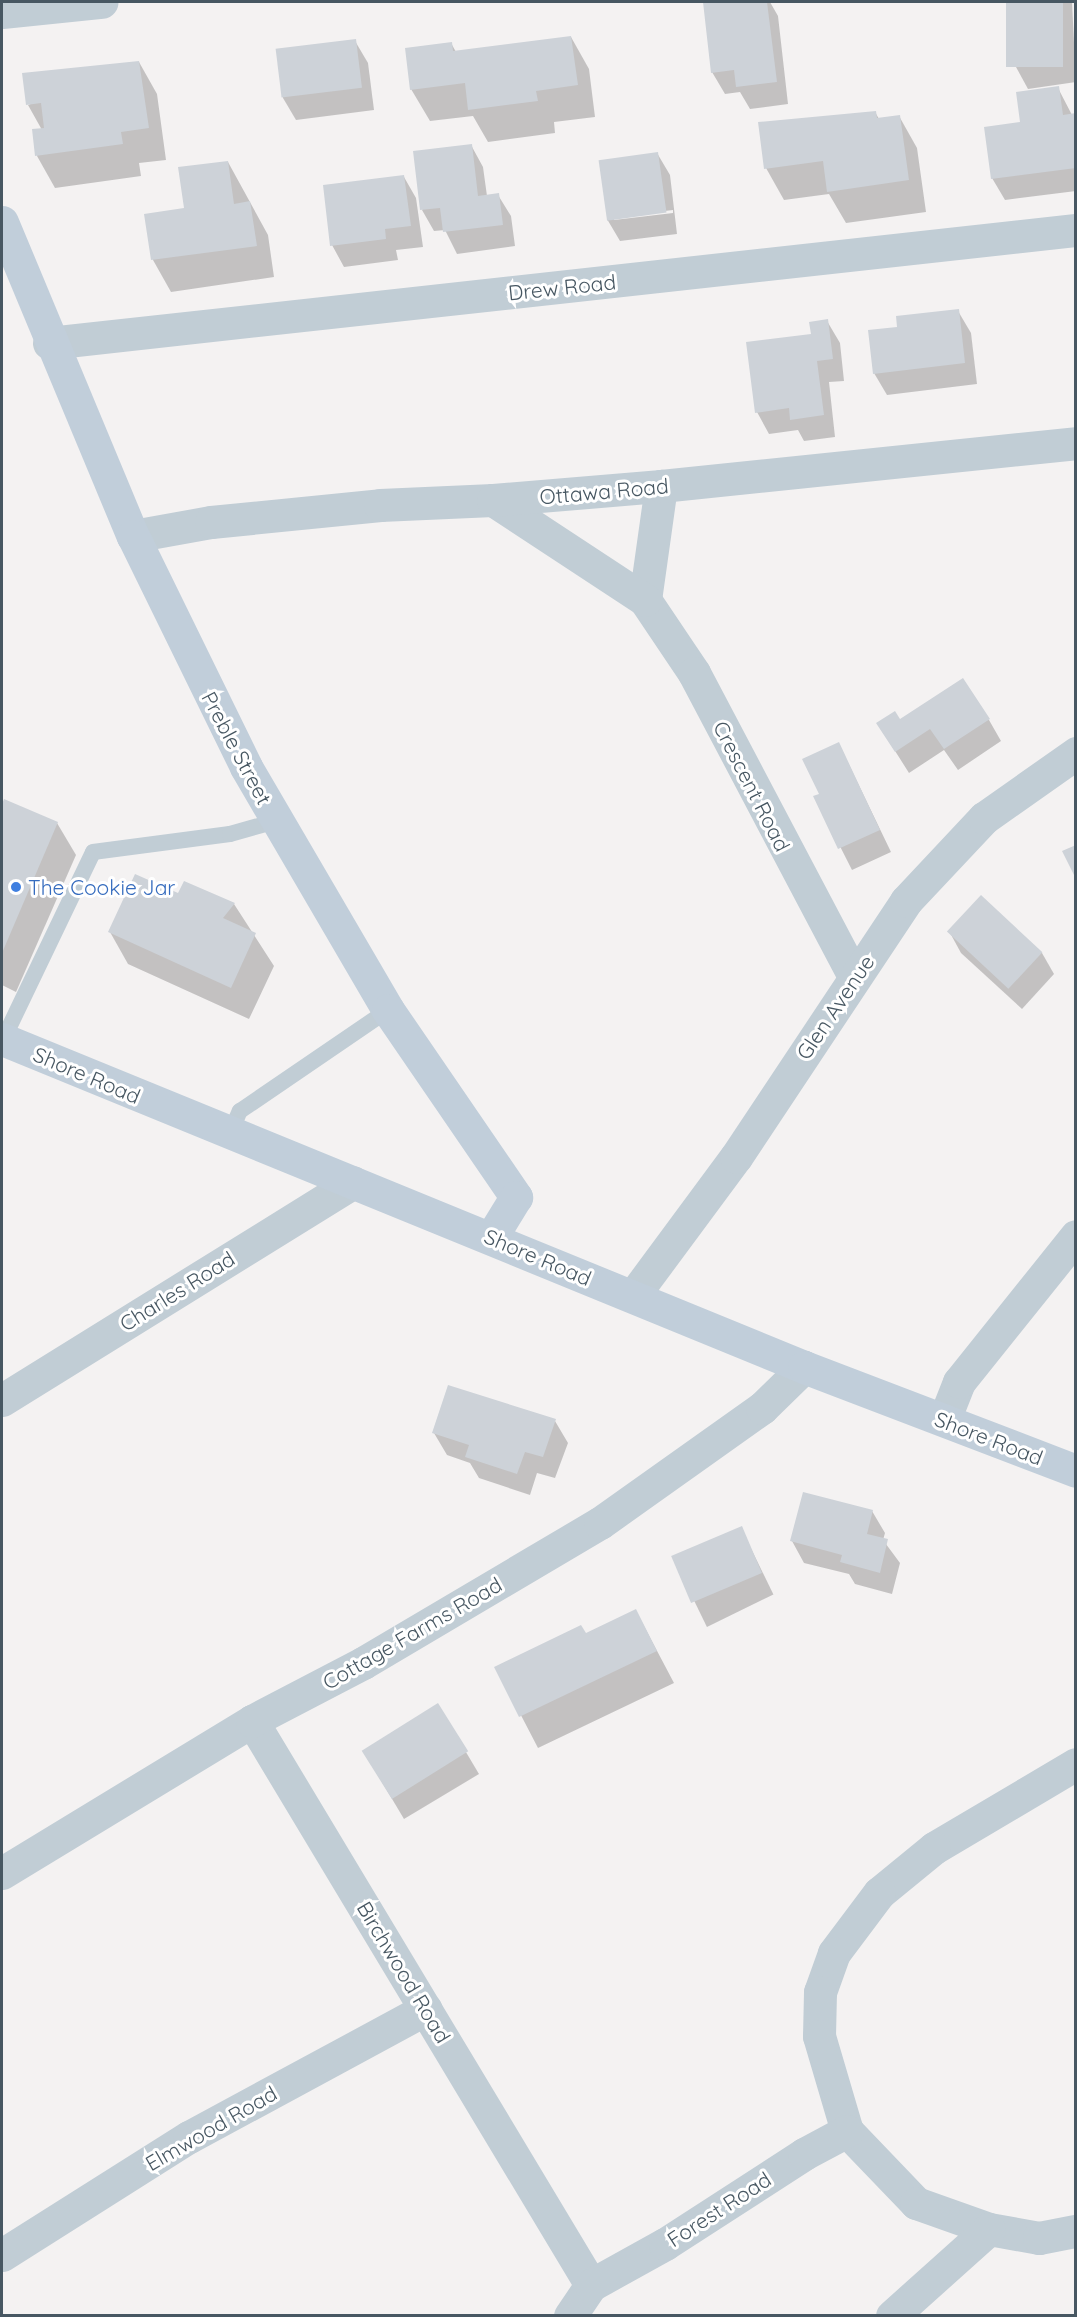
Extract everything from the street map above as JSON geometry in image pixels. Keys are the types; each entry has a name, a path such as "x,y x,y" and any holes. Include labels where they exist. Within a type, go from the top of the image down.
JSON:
{"street":[{"path":"2,12 101,2"},
{"name":"Preble Street","path":"2,222 49,343 133,536 178,633 276,821 388,1010 516,1197 491,1238"},
{"name":"Drew Road","path":"49,343 1076,231"},
{"name":"Ottawa Road","path":"133,536 211,522 380,505 493,500 661,486 1076,443"},
{"path":"645,600 661,486"},
{"name":"Crescent Road","path":"493,500 645,600 694,673 854,976"},
{"name":"Glen Avenue","path":"633,1296 736,1157 854,976 906,901 984,818 1076,753"},
{"name":"Shore Road","path":"2,1040 804,1367 1076,1472"},
{"name":"Charles Road","path":"2,1400 353,1182"},
{"path":"944,1420 959,1382 1076,1236"},
{"name":"Cottage Farms Road","path":"2,1873 252,1721 363,1664 600,1523 762,1408 804,1367"},
{"name":"Birchwood Road","path":"252,1721 591,2285"},
{"path":"1076,1764 934,1848 879,1893 834,1953 820,1992 819,2036 847,2131 916,2203 989,2229 1039,2238 1076,2231"},
{"name":"Elmwood Road","path":"2,2255 189,2137 426,2009"},
{"name":"Forest Road","path":"570,2316 591,2285 665,2244 804,2154 847,2131"},
{"path":"892,2316 989,2229"}],"lane":[{"path":"2,1040 93,852 230,834 276,821"},
{"path":"230,1134 240,1111 388,1010"}],"building":[{"path":"703,2 767,2 777,82 736,87 734,70 711,73"},
{"path":"1006,2 1063,2 1063,67 1006,67"},
{"path":"571,36 578,85 536,91 538,101 468,110 465,83 410,90 405,48 452,42 453,51"},
{"path":"356,39 362,88 282,98 276,49"},
{"path":"139,61 149,128 121,132 123,144 35,156 32,129 44,128 41,103 26,105 22,73"},
{"path":"1059,86 1063,115 1076,113 1076,168 991,179 984,127 1020,122 1016,92"},
{"path":"876,111 877,118 900,115 909,180 827,192 823,161 764,169 758,122"},
{"path":"472,144 478,196 499,193 503,225 443,232 440,208 420,210 413,151"},
{"path":"658,152 666,212 607,221 599,160"},
{"path":"228,161 234,204 250,201 257,246 151,260 144,214 184,208 178,167"},
{"path":"404,175 411,226 385,229 386,239 330,246 323,185"},
{"path":"959,309 965,363 873,374 868,330 897,327 896,316"},
{"path":"828,319 833,359 817,361 824,415 790,420 789,408 755,413 746,342 811,334 809,322"},
{"path":"963,678 990,719 944,749 930,729 895,752 876,723 895,711 900,719"},
{"path":"839,742 880,830 838,849 813,796 819,794 802,759"},
{"name":"The Cookie Jar","path":"4,799 58,822 2,953 2,804"},
{"path":"1076,845 1076,879 1062,851"},
{"path":"135,874 178,893 184,881 235,903 223,918 256,933 231,988 108,932"},
{"path":"981,895 1042,952 1008,989 947,932"},
{"path":"448,1385 556,1419 543,1457 525,1452 517,1474 465,1457 469,1445 432,1433"},
{"path":"803,1492 873,1510 867,1534 888,1539 880,1573 840,1562 842,1555 790,1541"},
{"path":"742,1526 762,1573 691,1603 671,1556"},
{"path":"636,1609 657,1651 519,1717 494,1667 581,1625 586,1633"},
{"path":"438,1703 468,1751 392,1799 362,1751"}],"place":[{"name":"The Cookie Jar","path":"16,887"}]}
